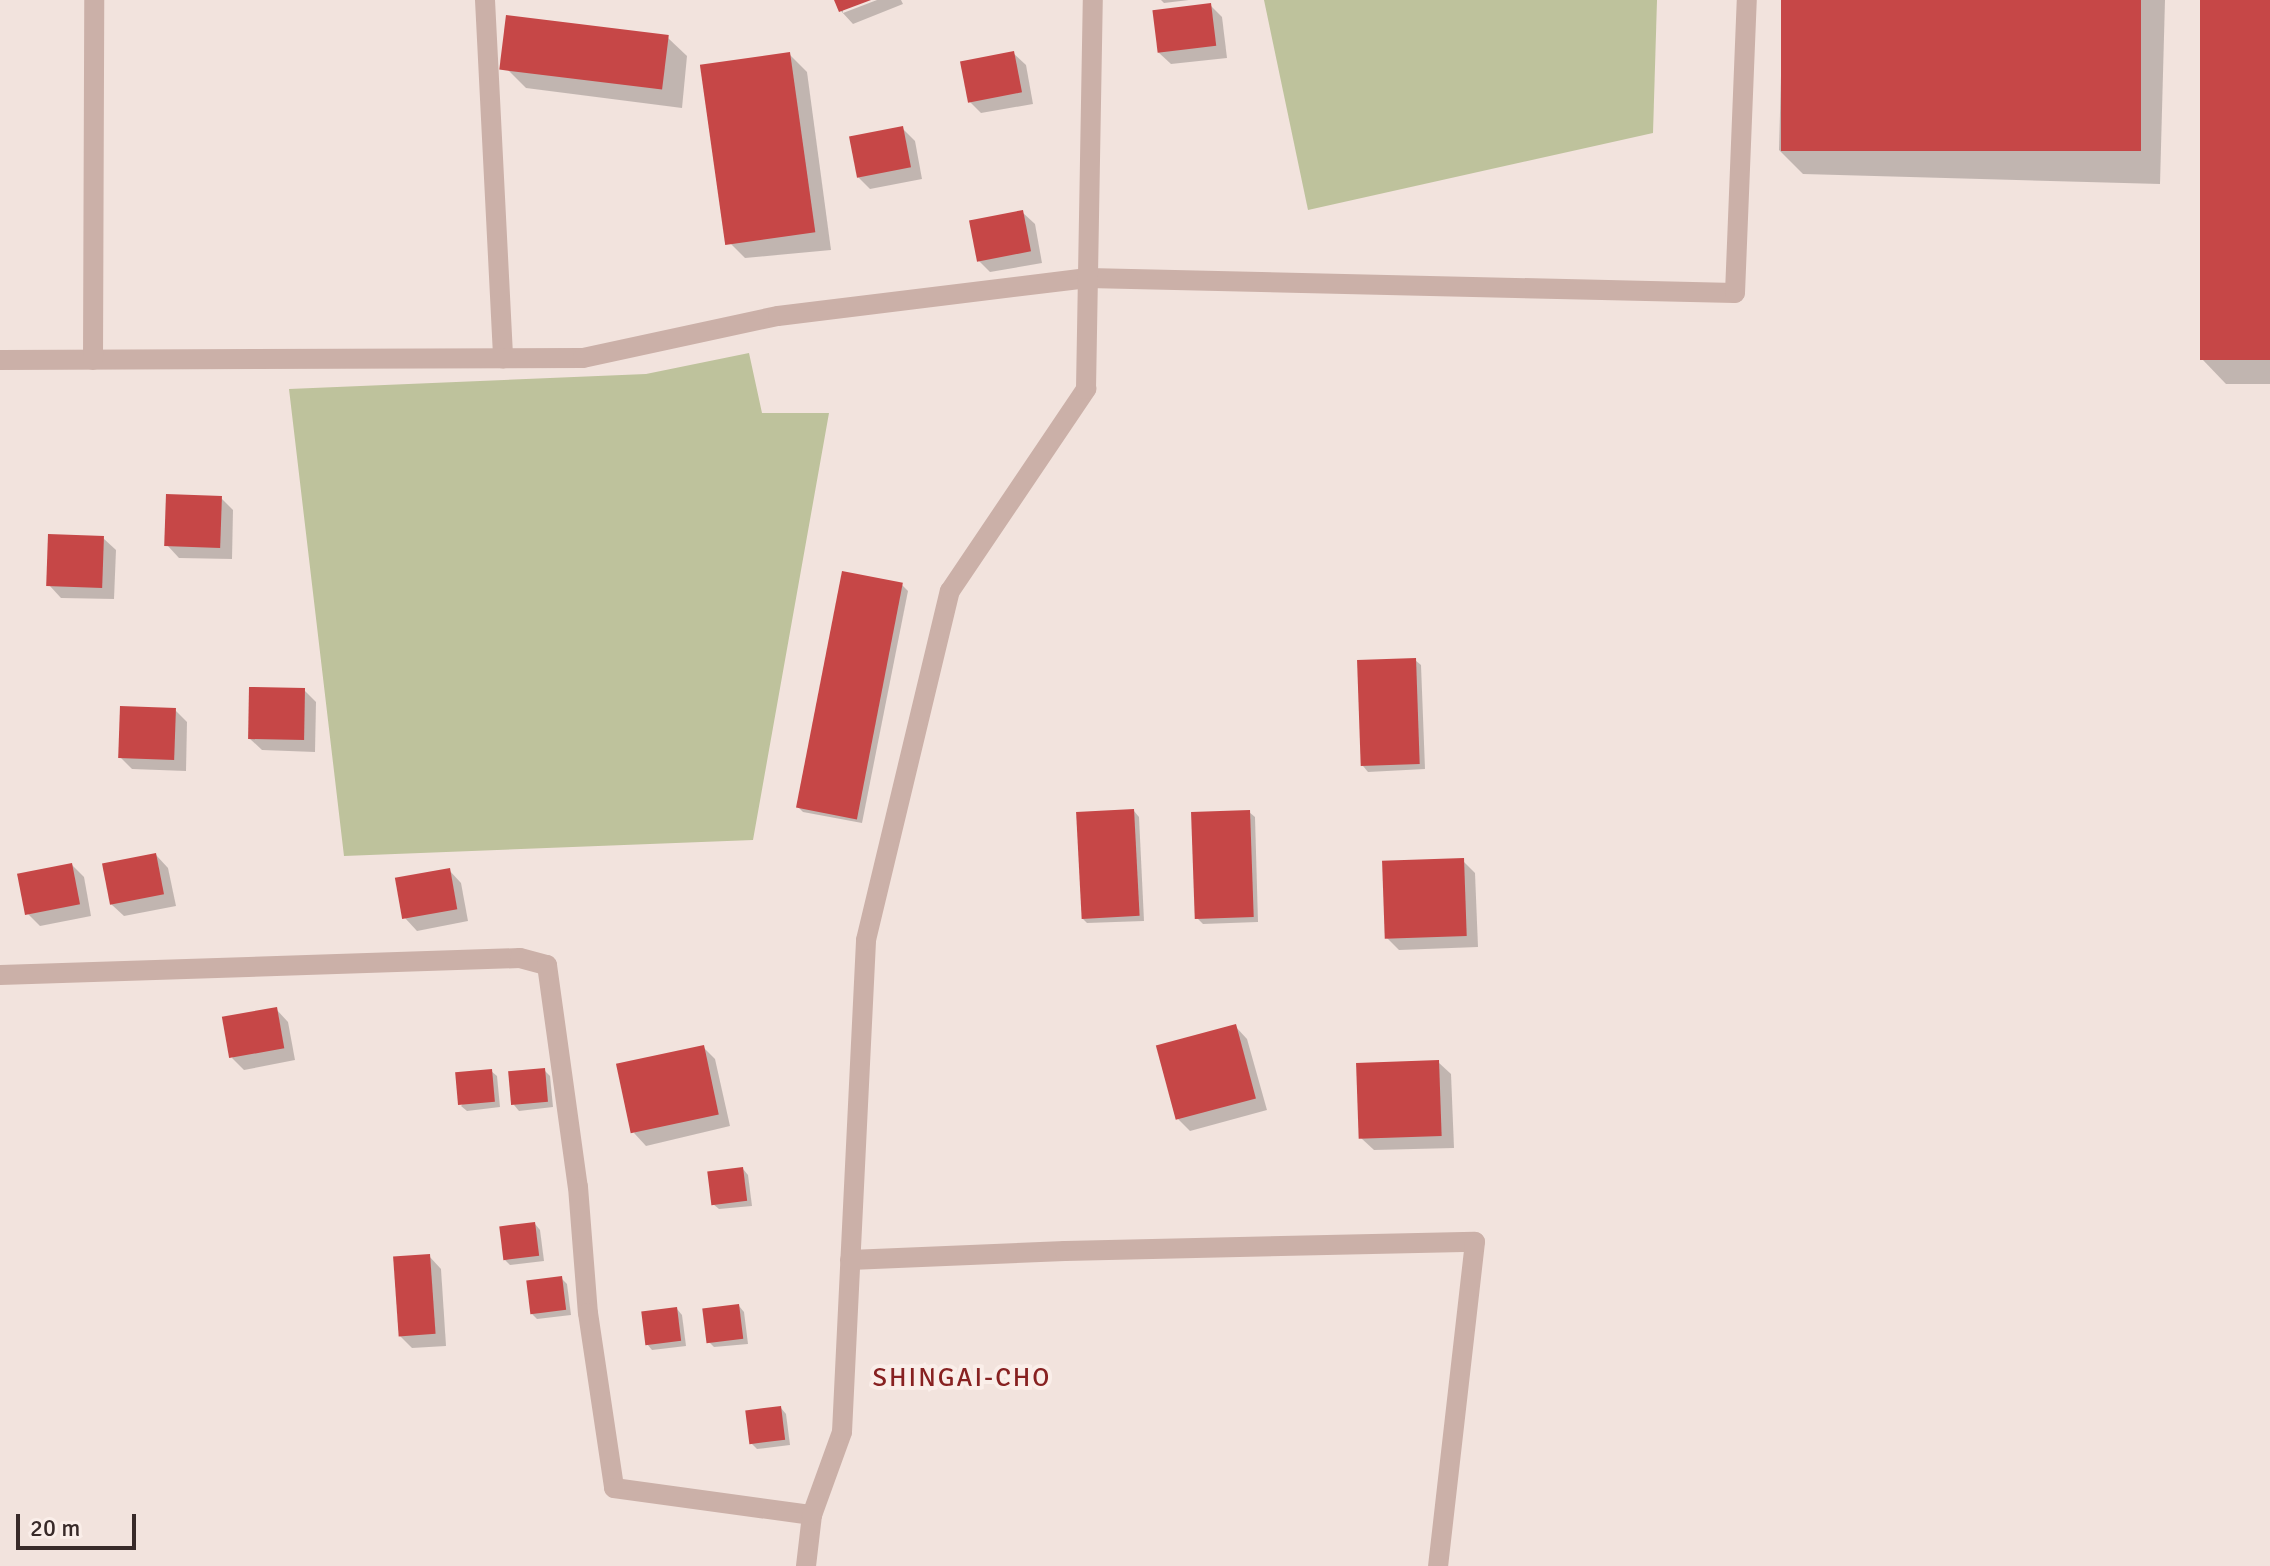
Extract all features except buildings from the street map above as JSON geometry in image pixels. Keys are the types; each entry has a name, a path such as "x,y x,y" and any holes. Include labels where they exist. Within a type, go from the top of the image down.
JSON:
{"street":[{"path":"93,360 94,0"},
{"path":"485,0 503,359"},
{"path":"806,1566 812,1515 842,1432 866,940 950,591 1086,389 1093,0"},
{"path":"0,360 583,358 778,316 1088,278 1735,293 1747,0"},
{"path":"0,975 520,958 547,965 578,1187 588,1313 614,1488 812,1515"},
{"path":"850,1260 1065,1251 1475,1242 1438,1566"}],"green space":[{"path":"1264,0 1657,0 1653,133 1308,210"},
{"path":"749,353 762,413 829,413 753,840 344,856 289,389 646,374"}],"district":[{"name":"SHINGAI-CHO","path":"962,1379"}]}
